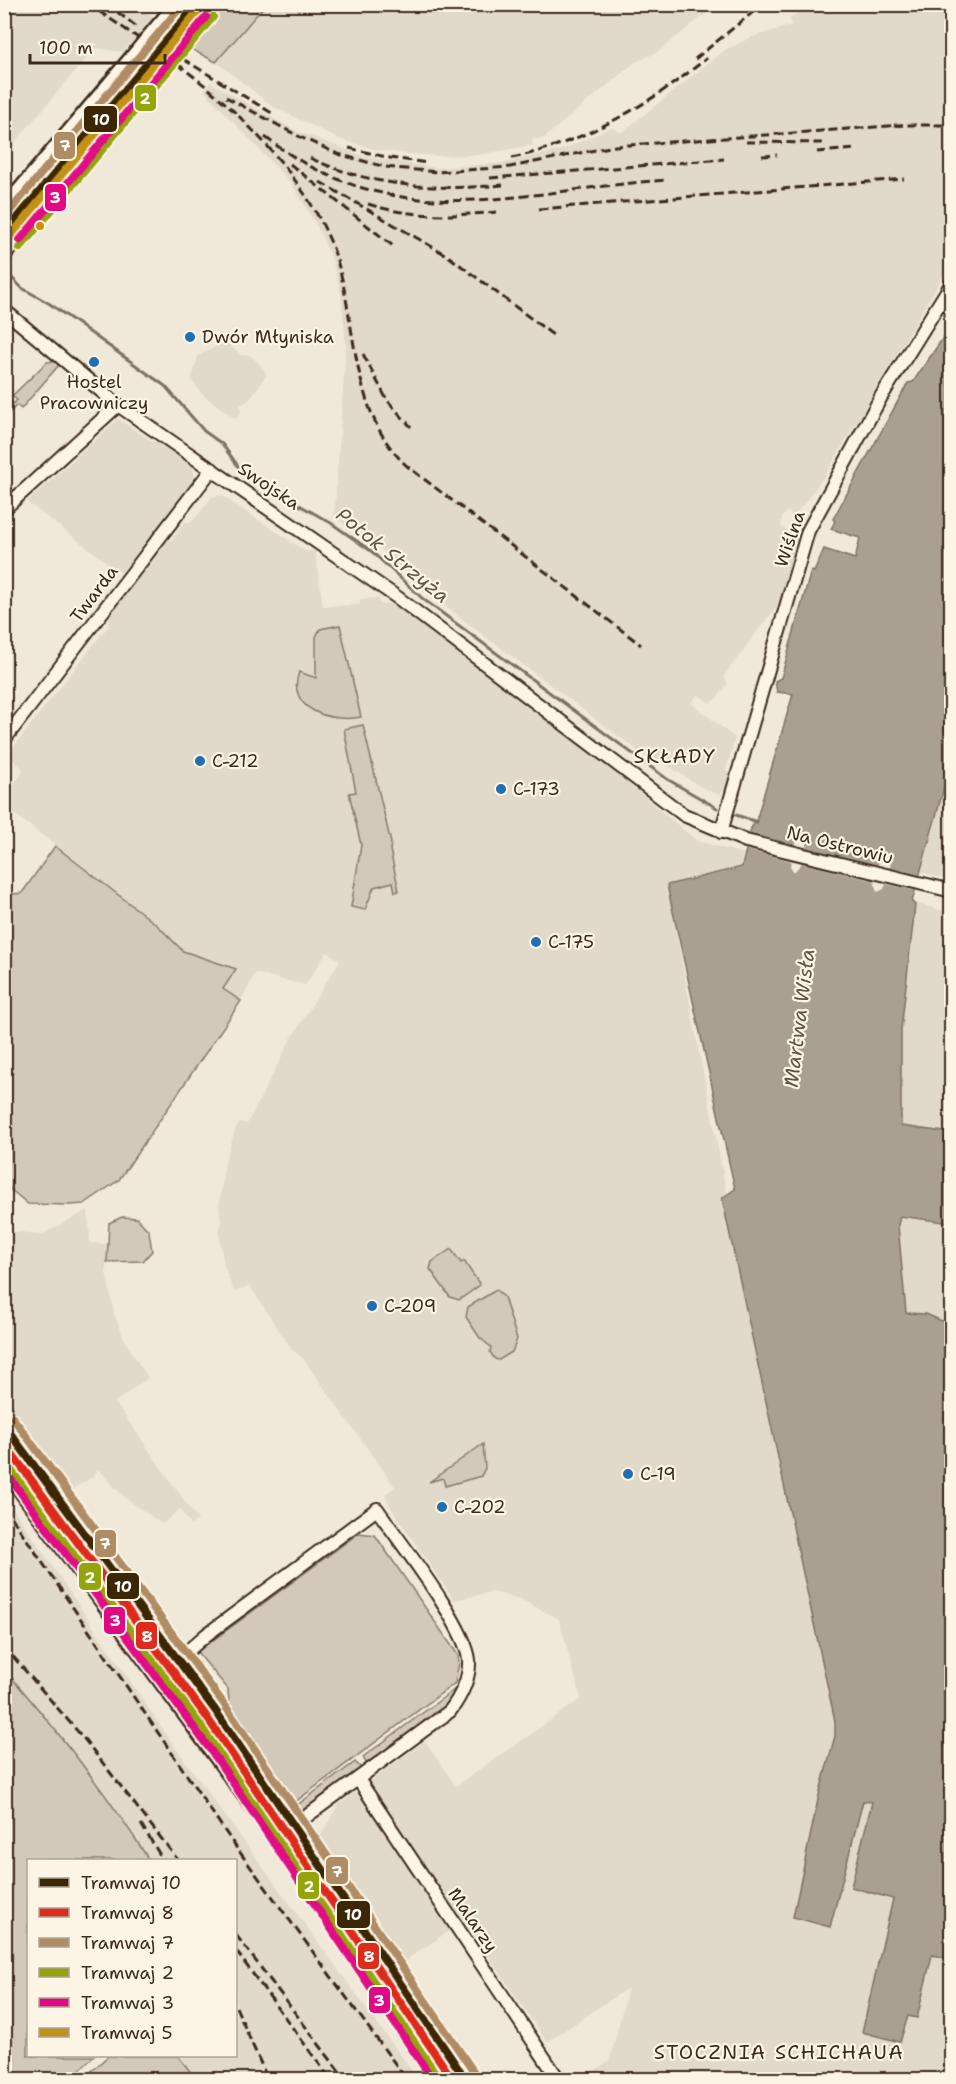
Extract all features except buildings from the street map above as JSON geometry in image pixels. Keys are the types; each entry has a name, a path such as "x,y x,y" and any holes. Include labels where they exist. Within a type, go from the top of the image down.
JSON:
{"main road":[{"path":"4,210 178,4"},
{"path":"4,254 208,4"},
{"path":"4,1466 277,1838 441,2079"}],"street":[{"name":"Wiślna","path":"722,832 808,531 881,397 951,283"},
{"name":"Swojska","path":"4,310 118,405 398,598 580,734 672,807 722,832"},
{"path":"4,509 118,405"},
{"name":"Twarda","path":"4,740 212,469"},
{"name":"Na Ostrowiu","path":"722,832 746,841 951,891"},
{"path":"158,1677 206,1635 377,1509 458,1628 466,1645 469,1668 463,1691 450,1711 277,1838"},
{"name":"Malarzy","path":"358,1779 559,2079"}],"shaded area":[{"path":"5,4 135,5 154,17 123,52 95,48 5,154"},
{"path":"224,4 265,5 216,62 187,47"},
{"path":"712,4 714,7 659,51 634,63 544,138 532,140 533,145 478,155 436,156 401,153 377,150 339,139 274,107 216,62 265,5"},
{"path":"802,5 951,5 951,262 826,474 794,516 787,511 782,517 781,526 799,539 782,599 724,676 728,684 715,700 709,703 698,694 691,703 735,738 726,770 731,773 726,788 719,795 703,788 665,764 649,759 426,592 376,544 334,517 346,346 341,293 331,257 318,228 292,184 204,91 210,82 294,130 366,157 437,168 504,163 564,149 612,127 621,133 725,50 752,37 792,25 790,19 796,14 795,7"},
{"path":"226,342 241,355 249,355 258,362 267,374 249,400 240,405 241,412 236,419 202,394 191,380 198,356"},
{"path":"54,361 59,365 21,409 17,405 5,417 8,410 5,404 8,400 13,404 17,400 12,396 47,362"},
{"path":"118,419 155,443 157,440 193,465 195,479 121,573 27,502"},
{"path":"221,495 305,551 315,551 323,606 360,605 360,599 379,598 379,604 395,604 572,736 697,841 744,854 742,867 667,885 730,1210 835,1721 835,1736 819,1795 793,1917 830,1927 863,1800 873,1802 851,1887 893,1898 862,2032 908,2016 917,2018 932,1955 951,1959 951,1975 945,2001 951,2003 951,2079 582,2079 610,2060 628,1988 547,2042 464,1921 410,1957 401,1968 317,1843 338,1805 425,1741 456,1786 581,1699 559,1619 520,1599 492,1592 454,1600 391,1508 385,1494 395,1487 302,1357 292,1350 250,1286 234,1292 224,1266 219,1232 221,1221 219,1206 225,1162 236,1127 240,1122 247,1124 291,1039 340,960 327,952 305,985 255,973 241,1001 223,989 236,969 183,951 156,924 11,811 5,797 24,770 8,754 109,625 111,613 166,541 172,540 185,522 192,522 212,497"},
{"path":"340,625 361,717 337,718 314,711 305,705 296,685 299,672 316,678 316,637 320,629"},
{"path":"363,725 391,843 390,850 399,891 395,892 393,882 374,887 365,910 351,907 361,845 349,793 356,792 344,729"},
{"path":"951,762 951,881 921,872"},
{"path":"55,846 156,924 183,951 236,969 223,989 241,1001 119,1180 84,1204 70,1205 28,1204 4,1184 5,895 22,893"},
{"path":"912,902 951,913 951,1325 926,1314 906,1313 898,1225 901,1030 915,905"},
{"path":"88,1210 90,1243 107,1244 106,1272 115,1317 126,1343 148,1378 115,1402 198,1520 191,1525 180,1509 162,1524 125,1498 98,1469 94,1476 74,1488 75,1496 70,1500 5,1400 4,1231 43,1234"},
{"path":"122,1217 137,1218 149,1231 152,1251 143,1261 107,1262 109,1223"},
{"path":"451,1249 461,1263 464,1261 480,1285 459,1300 450,1297 430,1269 432,1262"},
{"path":"496,1290 504,1297 517,1339 512,1352 499,1360 495,1359 490,1352 491,1347 480,1338 466,1317 468,1307"},
{"path":"483,1444 485,1468 481,1476 445,1486 443,1478 429,1482"},
{"path":"4,1495 175,1747 418,2079 196,2079 179,2057 237,2057 237,1859 148,1859 114,1806 86,1769 5,1670"},
{"path":"359,1533 375,1535 458,1655 459,1663 455,1683 291,1805 230,1717 228,1689 197,1652"},
{"path":"5,1670 81,1762 148,1859 27,1859 27,2057 93,2057 71,2079 5,2079"},
{"path":"459,1686 446,1707 368,1767 363,1757"},
{"path":"355,1762 363,1770 300,1816 296,1806"},
{"path":"107,2057 179,2057 196,2079 83,2079"}],"water":[{"name":"Martwa Wisła","path":"951,326 951,762 912,902 915,905 901,1030 901,1126 951,1133 951,1223 900,1216 898,1225 906,1313 926,1314 951,1325 952,1959 932,1955 917,2018 908,2016 900,2042 862,2032 893,1899 851,1887 872,1802 863,1801 830,1927 793,1917 819,1795 835,1736 835,1721 722,1198 735,1189 667,885 742,867 751,828 756,821 793,694 777,692 775,681 781,678 811,571 814,572 824,549 855,559 860,538 831,529 835,521 833,519 908,383 913,382"}],"pier":[{"path":"748,833 795,845 797,838 803,835 807,841 806,848 878,865 880,858 886,854 891,861 890,868 920,875 917,891 886,884 884,889 877,892 874,881 802,863 794,872 790,866 791,861 744,849"}],"waterway":[{"name":"Potok Strzyża","path":"5,271 22,288 50,304 165,386 204,431 222,444 243,473 331,523 371,551 423,599 667,779 717,808"},
{"name":"Potok Strzyża","path":"736,815 757,822"}],"railway":[{"path":"88,4 183,68"},
{"path":"107,4 138,28"},
{"path":"695,59 763,4"},
{"path":"512,158 565,142 615,120 662,91 707,58"},
{"path":"183,59 275,115"},
{"path":"177,64 200,81 270,148 309,201 324,227 335,254 342,281 365,394 388,445 407,466 641,645"},
{"path":"226,97 300,137 338,154 385,167 437,172 510,167 615,146 903,125"},
{"path":"894,125 952,125"},
{"path":"265,137 315,169 363,188 411,198 460,201 509,198 667,180"},
{"path":"746,142 822,143"},
{"path":"349,148 390,158 428,163"},
{"path":"817,152 856,149"},
{"path":"762,156 777,155"},
{"path":"310,158 357,175 405,185 429,187 503,185"},
{"path":"490,178 724,159"},
{"path":"290,164 393,246"},
{"path":"539,209 904,179"},
{"path":"320,182 448,256 553,335"},
{"path":"368,204 400,212 432,215 497,212"},
{"path":"363,354 387,400 411,427"},
{"path":"4,1506 233,1843 407,2080"},
{"path":"4,1646 85,1740 177,1859"},
{"path":"141,1824 162,1859"},
{"path":"237,1936 346,2080"},
{"path":"237,1952 331,2080"},
{"path":"237,2009 268,2080"}],"tram line":[{"name":"7","path":"4,218 183,4"},
{"name":"10","path":"4,234 197,4"},
{"name":"5","path":"12,234 198,11"},
{"name":"3","path":"20,240 206,17"},
{"name":"2","path":"20,248 213,17"},
{"name":"7","path":"13,1418 224,1704 475,2074"},
{"name":"10","path":"4,1425 215,1710 466,2080"},
{"name":"8","path":"4,1443 206,1716 453,2080"},
{"name":"2","path":"4,1461 198,1722 440,2080"},
{"name":"3","path":"4,1470 217,1759 433,2080"}],"place":[{"name":"Dwór Młyniska","path":"190,337"},
{"name":"Hostel Pracowniczy","path":"94,362"},
{"name":"C-212","path":"200,761"},
{"name":"C-173","path":"501,789"},
{"name":"C-175","path":"536,942"},
{"name":"C-209","path":"372,1306"},
{"name":"C-19","path":"628,1474"},
{"name":"C-202","path":"442,1507"}],"district":[{"name":"SKŁADY","path":"675,756"},
{"name":"STOCZNIA SCHICHAUA","path":"779,2052"}]}
